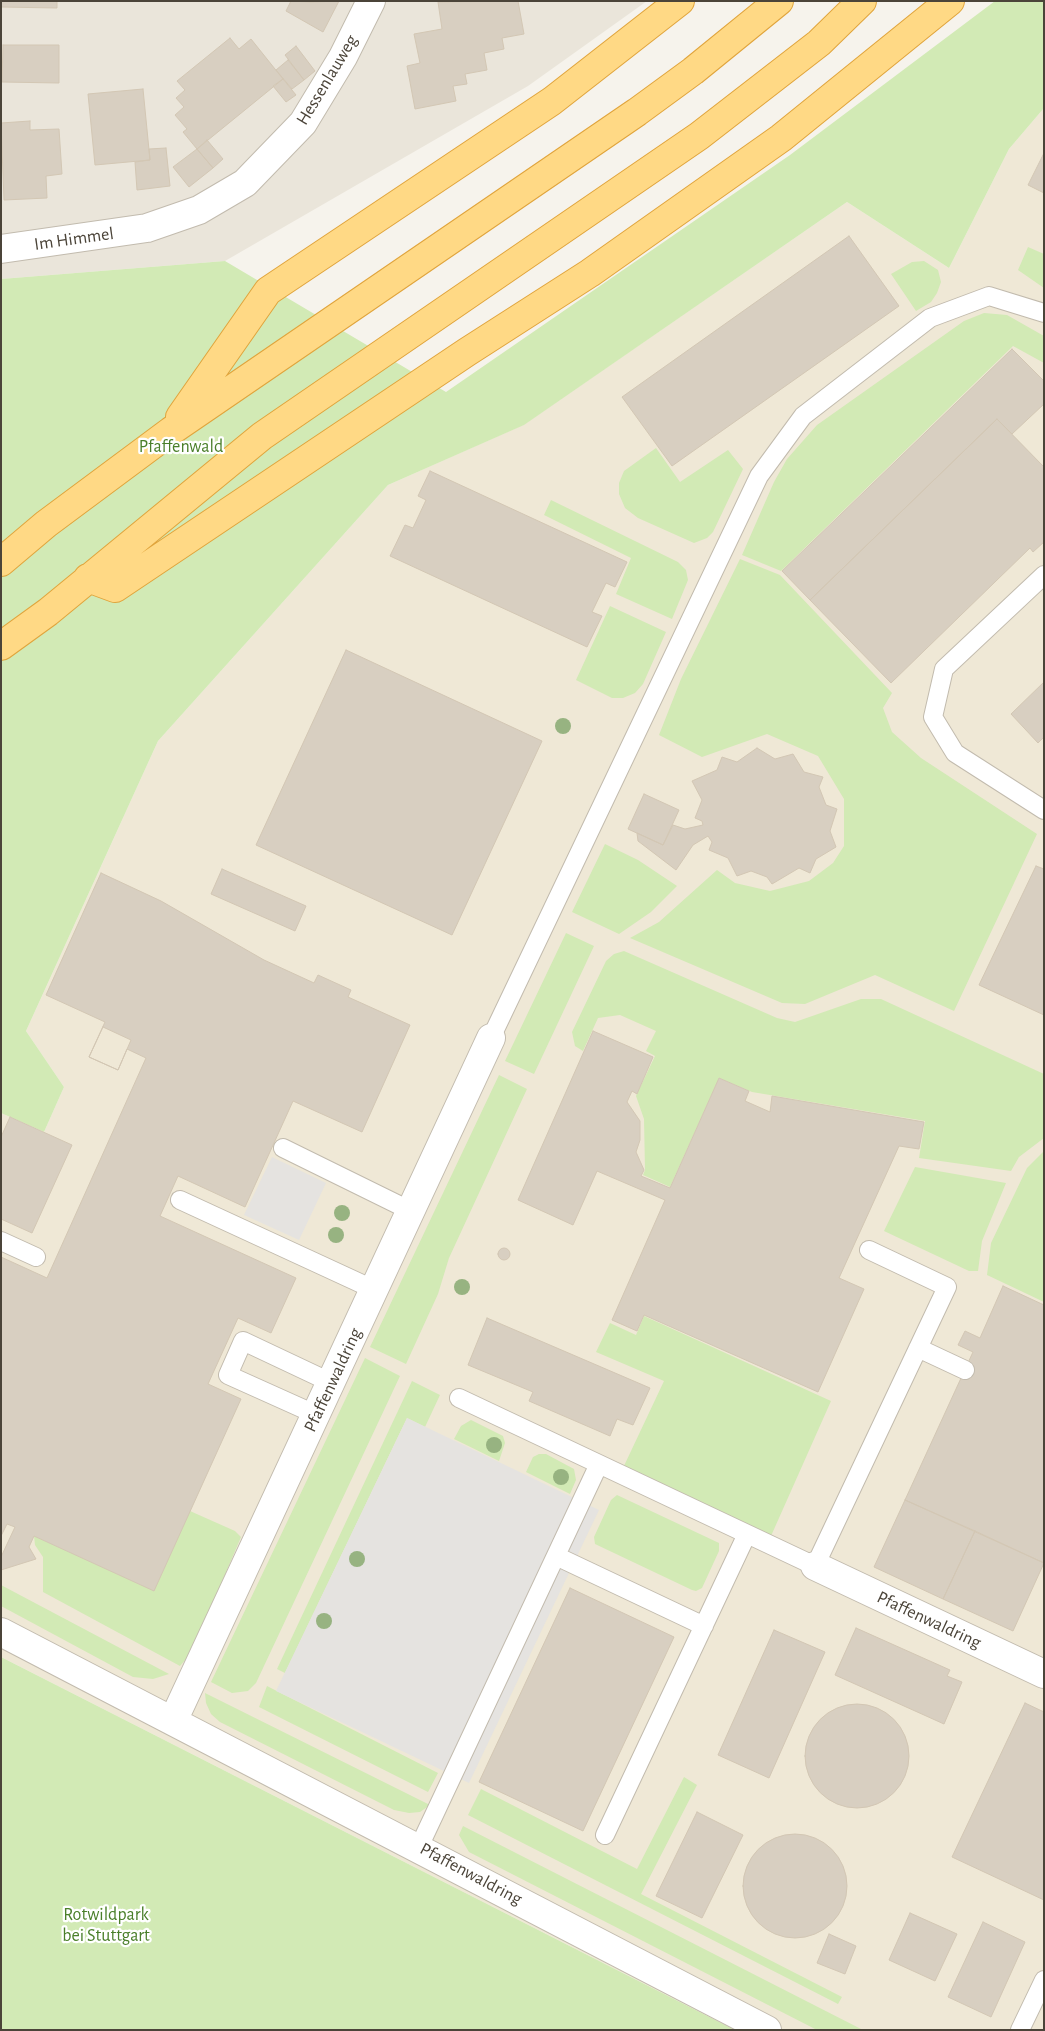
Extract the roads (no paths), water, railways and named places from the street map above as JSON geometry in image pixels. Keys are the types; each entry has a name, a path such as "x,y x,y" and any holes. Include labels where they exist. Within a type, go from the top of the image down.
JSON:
{"highway":[{"path":"171,431 268,291 552,101 680,1"},
{"path":"1,562 46,524 171,431 637,112 693,71 779,1"},
{"path":"1,646 48,612 262,436 700,136 819,43 862,1"},
{"path":"88,578 115,588 467,352 590,272 781,138 950,1"}],"street":[{"name":"Hessenlauweg","path":"147,228 199,210 245,183 303,123 343,57 371,1"},
{"name":"Im Himmel","path":"1,249 147,228"},
{"name":"Pfaffenwaldring","path":"173,1721 491,1038"},
{"name":"Pfaffenwaldring","path":"815,1566 1044,1674"},
{"name":"Pfaffenwaldring","path":"1,1632 419,1847 767,2030"}],"lane":[{"path":"491,1038 759,476 803,416 930,318 989,296 1044,313"},
{"path":"1044,575 944,669 933,716 955,753 1044,810"},
{"path":"283,1148 411,1211"},
{"path":"180,1200 375,1290"},
{"path":"1,1241 36,1257"},
{"path":"459,1398 815,1566 947,1286 869,1250"},
{"path":"317,1415 228,1375 243,1341 332,1383"},
{"path":"918,1348 965,1370"},
{"path":"419,1847 599,1464"},
{"path":"605,1835 747,1534"},
{"path":"556,1556 704,1626"},
{"path":"1020,2030 1044,1980"}],"park label":[{"name":"Pfaffenwald","path":"181,447"},
{"name":"Rotwildpark bei Stuttgart","path":"106,1925"}]}
